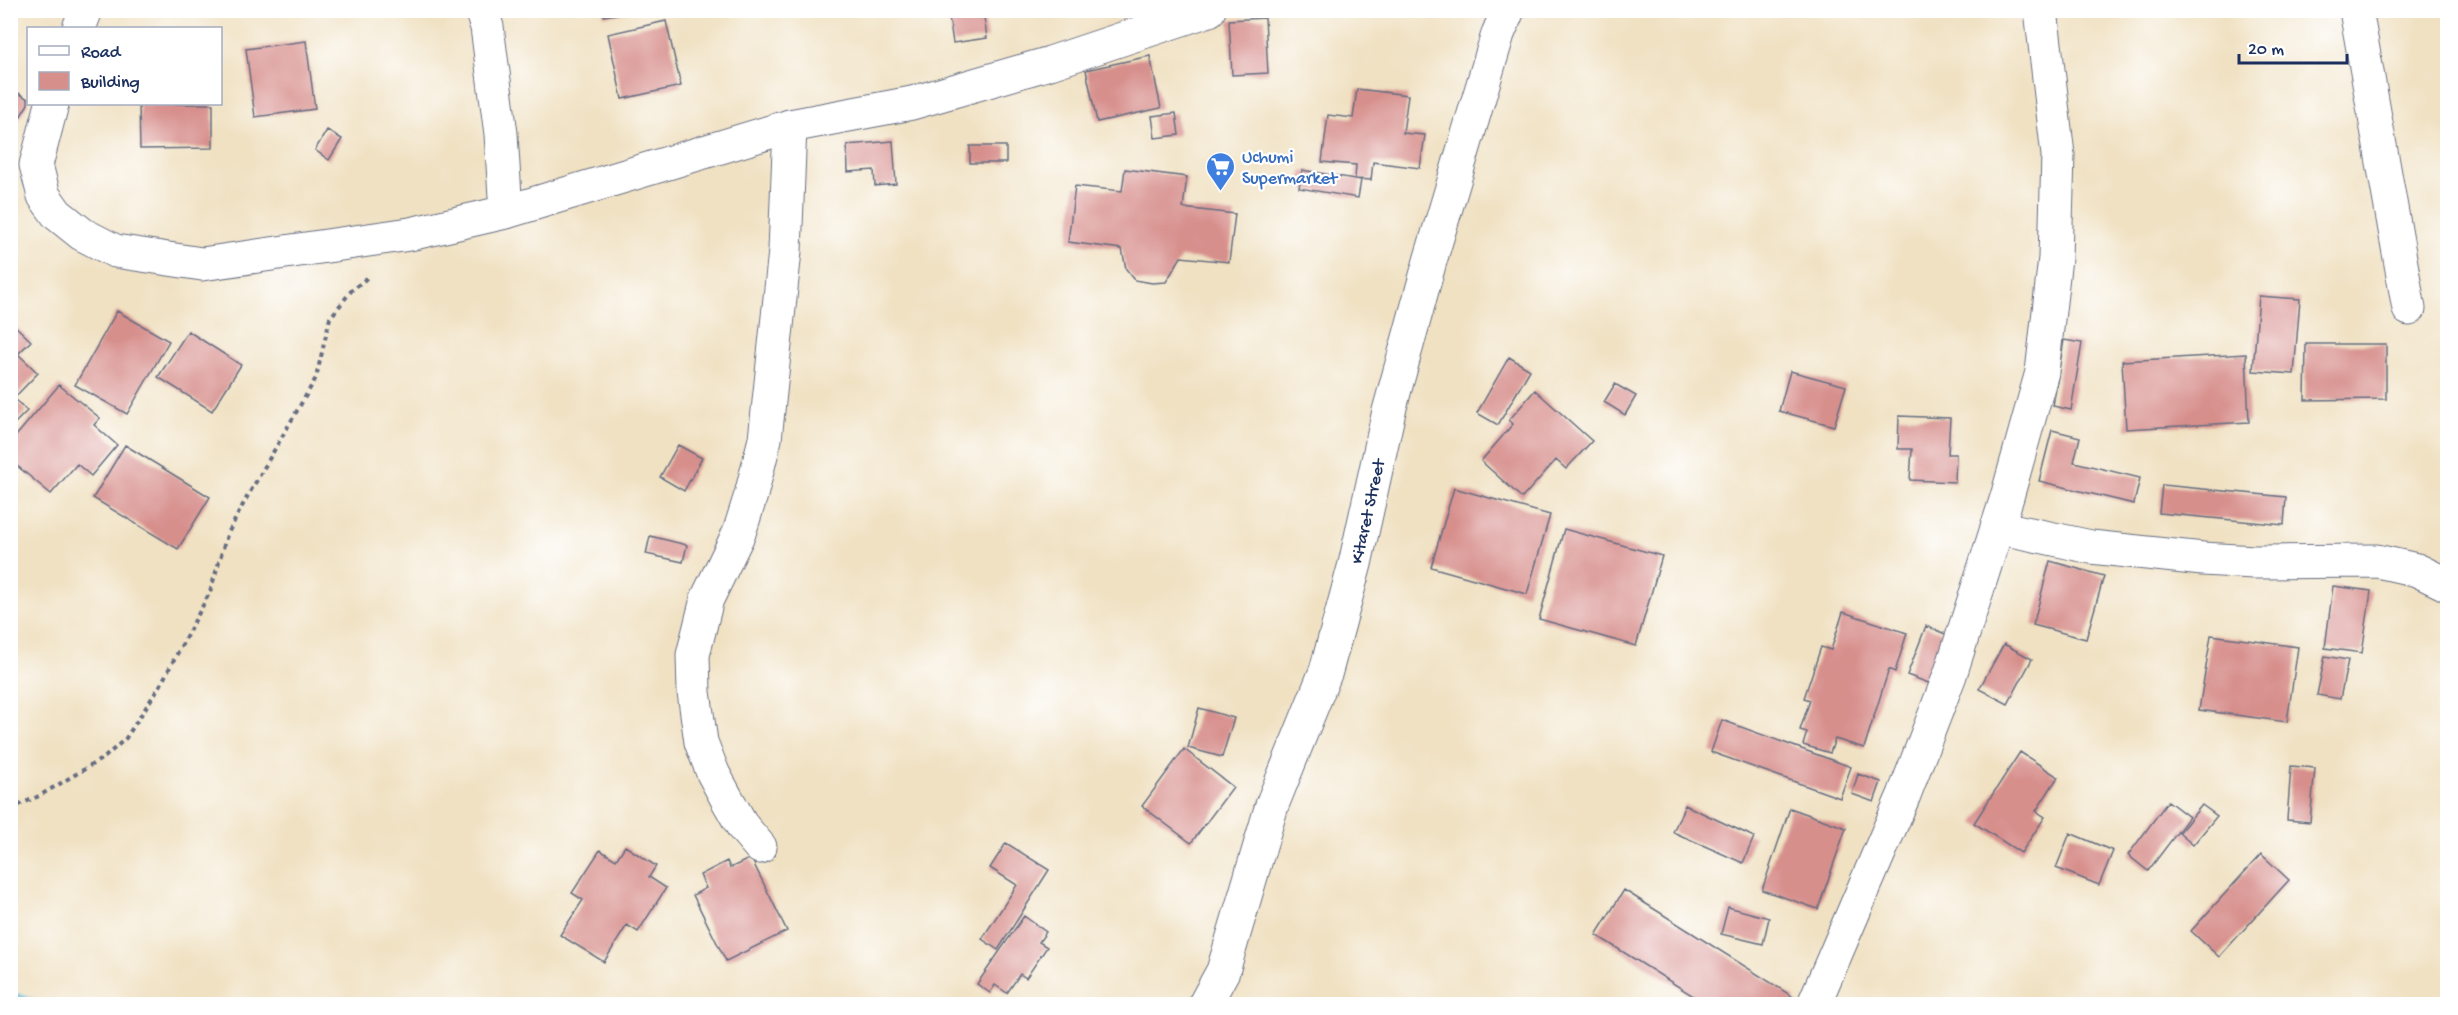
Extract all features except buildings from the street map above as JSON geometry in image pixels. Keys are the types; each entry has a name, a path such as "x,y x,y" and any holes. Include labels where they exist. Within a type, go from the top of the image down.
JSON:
{"street":[{"path":"79,27 86,10"},
{"path":"482,10 487,27 501,134 506,212"},
{"name":"Kitaret Street","path":"1205,1005 1223,970 1272,805 1326,671 1355,564 1389,411 1414,319 1497,34 1508,10"},
{"path":"1814,1005 1904,795 1950,675 1997,527 2042,372 2055,258 2058,154 2041,10"},
{"path":"2356,10 2409,309"},
{"path":"52,105 36,165 44,196 57,214 82,234 115,251 202,264 410,234 506,212 790,126 912,103 1050,63 1204,11"},
{"path":"760,847 743,827 727,799 713,772 702,742 694,692 693,655 707,599 742,523 765,439 785,251 790,126"},
{"path":"1997,527 2091,547 2203,559 2254,562 2377,561 2417,570 2448,585"}],"path":[{"path":"10,809 39,796 96,762 126,738 161,684 210,592 227,535 316,378 330,318 352,290 373,273"}],"waterway":[{"path":"10,996 33,1004"}],"place":[{"name":"Uchumi Supermarket","path":"1221,192"}]}
